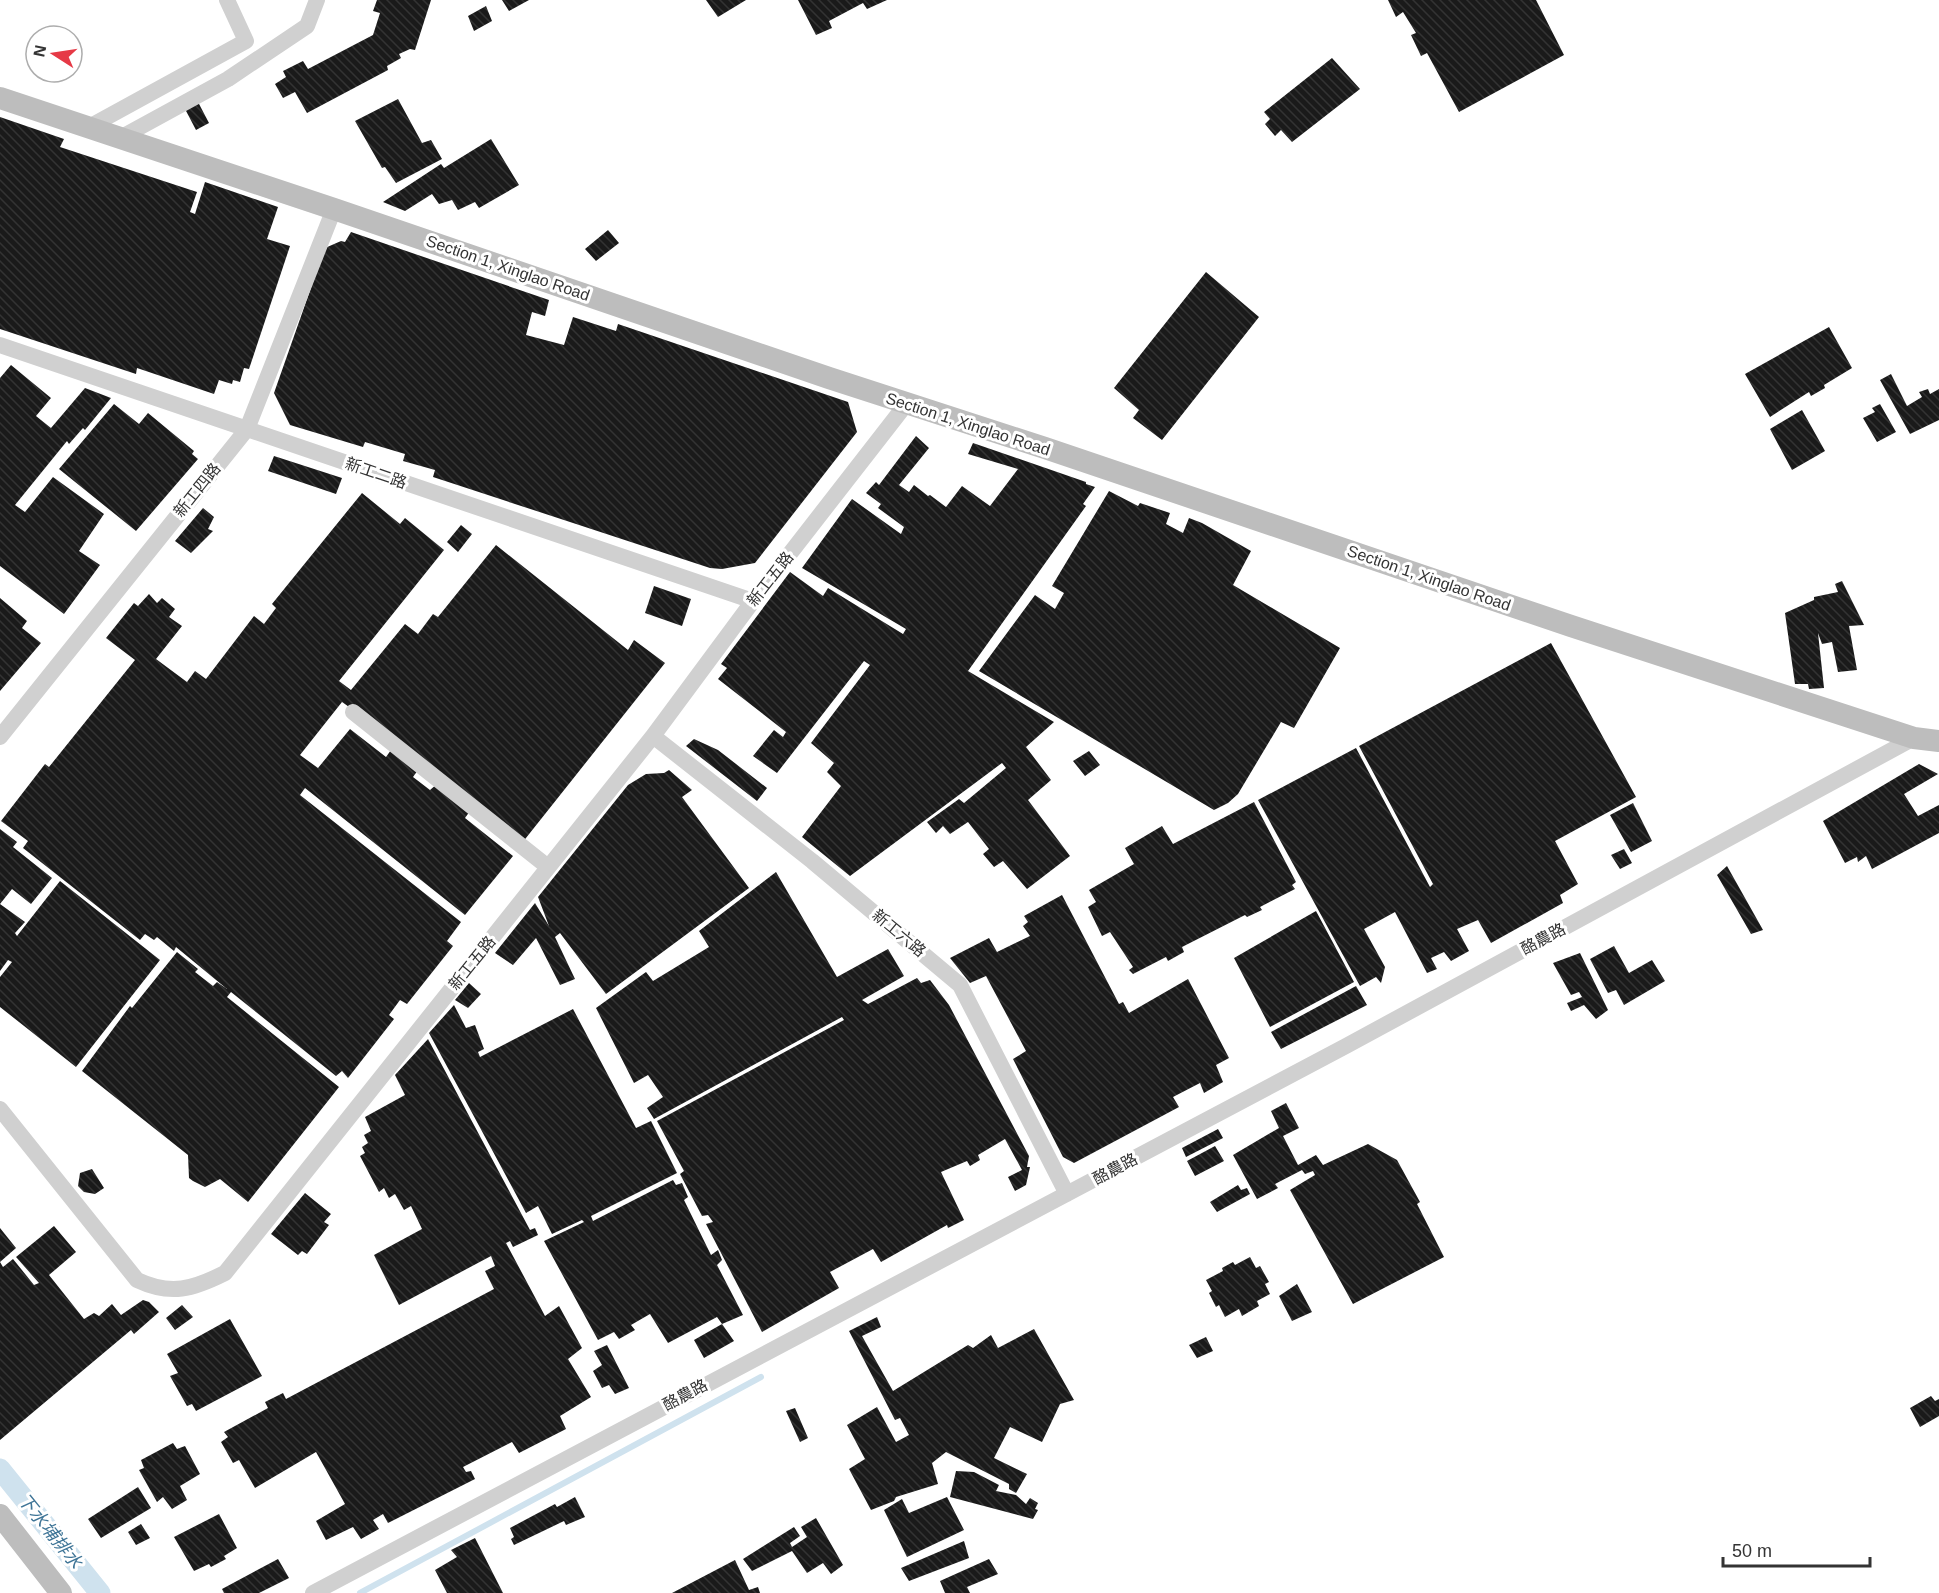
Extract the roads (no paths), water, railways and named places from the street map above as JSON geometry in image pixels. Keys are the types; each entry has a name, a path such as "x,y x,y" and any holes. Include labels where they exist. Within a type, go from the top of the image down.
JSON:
{"street":[{"path":"88,128 246,42 227,0"},
{"path":"120,138 228,80 307,26 317,0"},
{"name":"Section 1, Xinglao Road","path":"0,98 334,208 829,378 1571,626 1914,738 1939,741"},
{"name":"新工四路","path":"0,737 247,429 334,208"},
{"name":"新工二路","path":"0,345 753,601"},
{"name":"新工五路","path":"0,1109 137,1280 153,1287 172,1290 199,1286 225,1273 653,736 753,601 907,403"},
{"path":"353,712 548,867"},
{"name":"新工六路","path":"653,736 812,861 960,985 1067,1194"},
{"name":"酪農路","path":"313,1593 1346,1046 1914,738"},
{"path":"0,1515 61,1593"}],"waterway":[{"path":"360,1593 761,1377"},
{"name":"下水埔排水","path":"0,1469 100,1593"}]}
